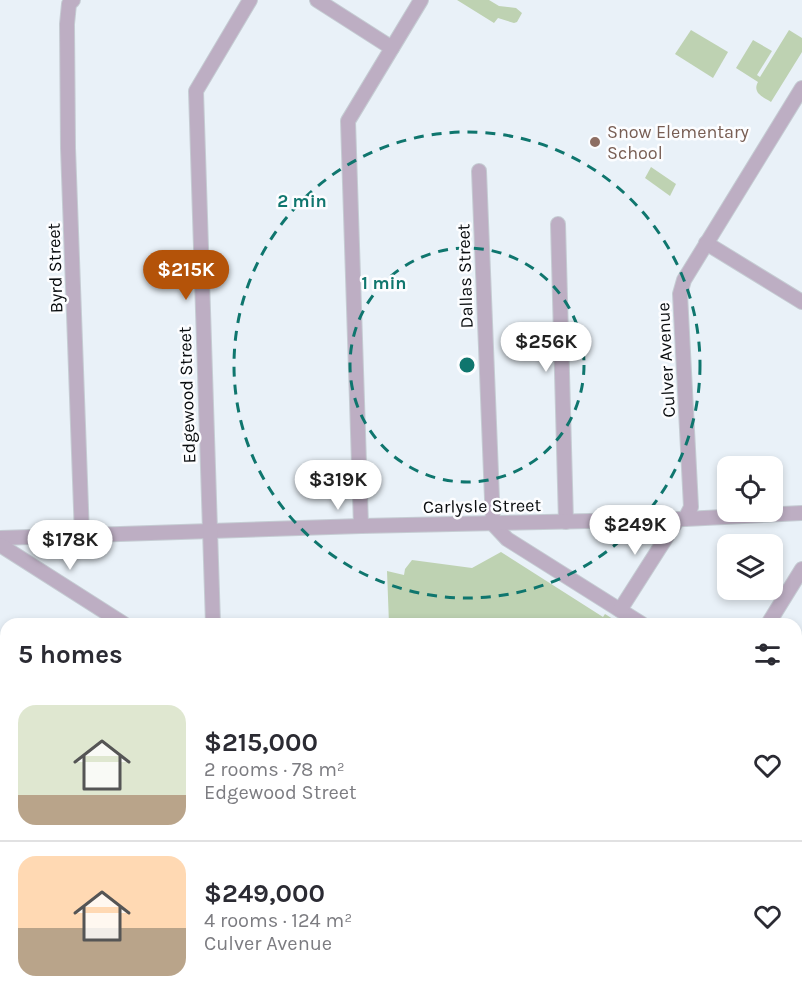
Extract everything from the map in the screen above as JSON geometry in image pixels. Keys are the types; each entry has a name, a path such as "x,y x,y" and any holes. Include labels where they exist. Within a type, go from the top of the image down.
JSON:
{"street":[{"name":"Byrd Street","path":"72,0 69,4 67,24 68,148 82,536"},
{"name":"Edgewood Street","path":"213,618 196,91 250,0"},
{"path":"317,0 392,48"},
{"path":"361,526 348,121 421,0"},
{"name":"Culver Avenue","path":"620,610 691,507 680,294 684,280 802,87"},
{"name":"Dallas Street","path":"479,171 493,524"},
{"path":"558,224 566,522"},
{"path":"706,243 802,302"},
{"name":"Carlysle Street","path":"0,538 361,526 681,519 802,513"},
{"path":"493,524 507,539 633,618"},
{"path":"0,545 115,618"},
{"path":"772,618 802,569"}],"green space":[{"path":"457,0 489,0 499,6 516,8 522,13 517,22 498,18 494,23"},
{"path":"691,30 728,52 713,78 675,54"},
{"path":"789,30 802,38 802,52 771,102 757,92 758,82 736,68 753,40 772,51 757,75 760,77"},
{"path":"651,167 676,184 670,196 645,178"},
{"path":"501,552 603,617 605,614 611,618 389,618 387,571 404,575 405,569 412,560 472,568"}],"place":[{"name":"Snow Elementary School","path":"595,142"}]}
